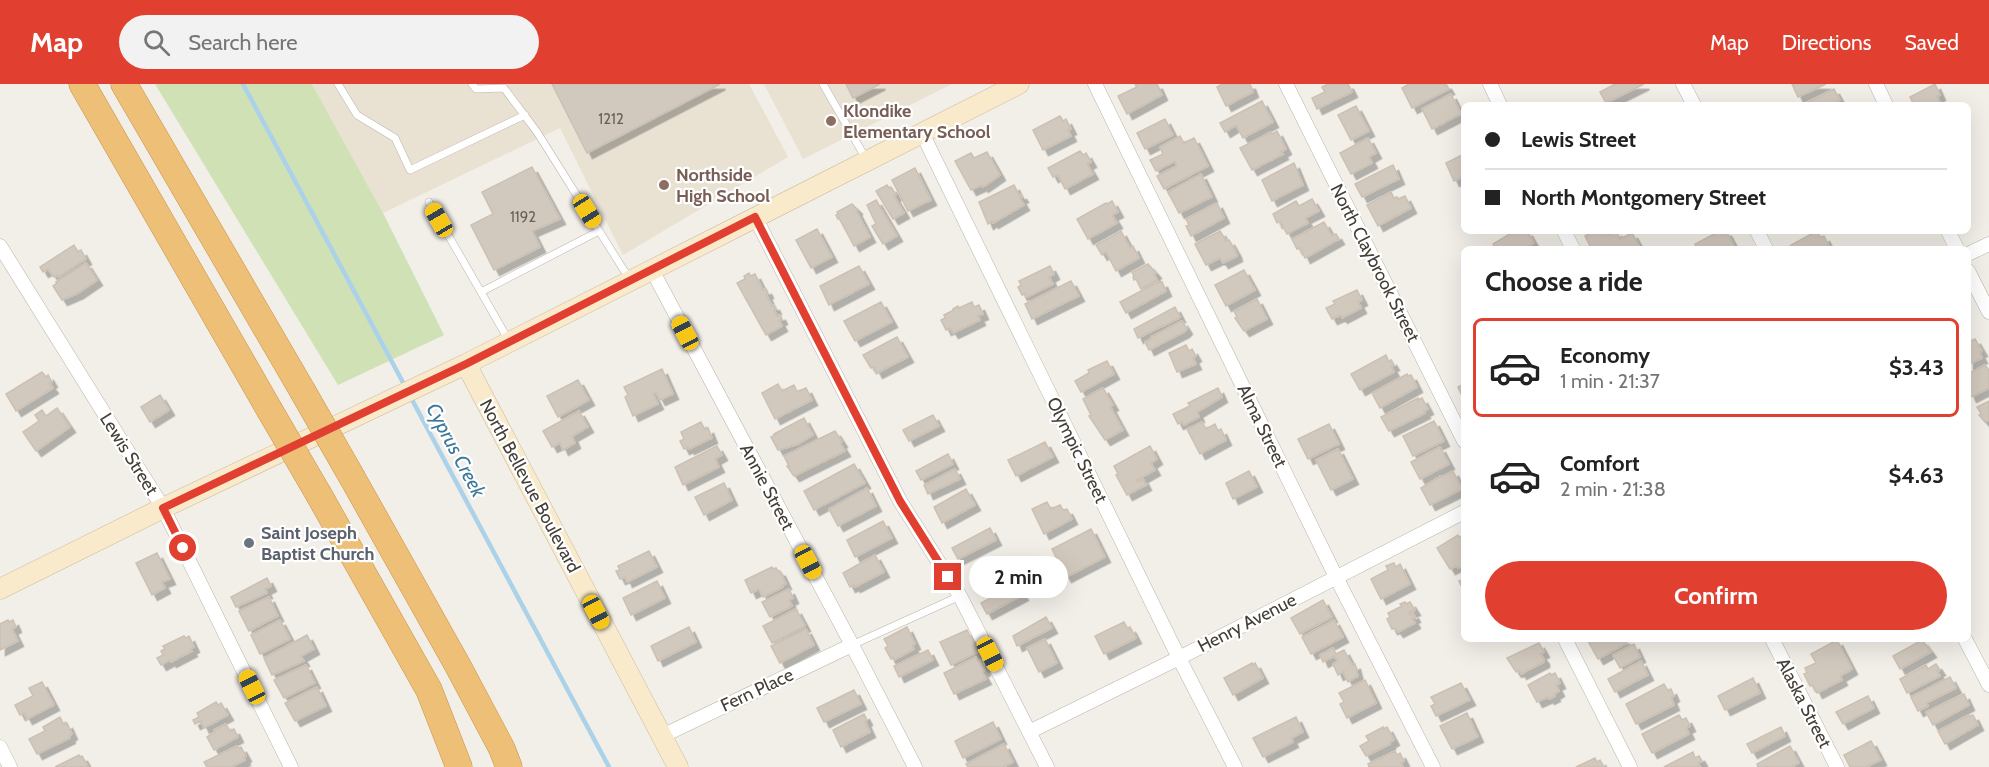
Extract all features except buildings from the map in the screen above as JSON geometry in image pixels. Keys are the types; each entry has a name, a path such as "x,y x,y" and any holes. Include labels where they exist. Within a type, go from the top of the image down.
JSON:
{"highway":[{"path":"82,84 429,690 459,767"},
{"path":"123,84 353,478 458,666 502,749 509,767"}],"street":[{"path":"0,589 163,508 438,378 1019,84"},
{"name":"Alma Street","path":"1095,84 1336,578 1433,767"},
{"name":"North Claybrook Street","path":"1286,84 1461,435"},
{"path":"1490,84 1499,102"},
{"path":"1683,84 1692,102"},
{"path":"1876,84 1885,102"},
{"name":"Olympic Street","path":"922,133 1179,658 1235,767"},
{"path":"755,217 900,501 960,596 1047,767"},
{"path":"1971,253 1989,244"},
{"name":"Lewis Street","path":"0,246 163,508 291,767"},
{"name":"Annie Street","path":"651,270 915,767"},
{"path":"1971,277 1989,312"},
{"name":"North Bellevue Boulevard","path":"466,364 678,767"},
{"name":"Henry Avenue","path":"1029,732 1461,514"},
{"path":"1567,642 1630,767"},
{"name":"Alaska Street","path":"1774,642 1837,767"},
{"path":"1967,642 1989,685"},
{"name":"Fern Place","path":"662,736 852,645"},
{"path":"0,747 10,767"}],"lane":[{"path":"338,84 357,115 395,138 410,170 525,114"},
{"path":"472,84 477,89 504,88 525,114 631,281"},
{"path":"823,84 867,161"},
{"path":"429,202 509,341"},
{"path":"481,292 599,231"},
{"path":"852,645 960,596"}],"shaded area":[{"name":"Northside High School","path":"312,84 749,84 788,157 623,255 560,128 383,213"},
{"name":"Klondike Elementary School","path":"764,84 952,84 803,159"}],"green space":[{"path":"155,84 312,84 383,213 444,335 338,385"}],"waterway":[{"name":"Cyprus Creek","path":"243,84 406,388"},
{"name":"Cyprus Creek","path":"410,396 609,767"}],"place":[{"name":"Klondike Elementary School","path":"831,121"},
{"name":"Northside High School","path":"664,185"},
{"name":"Saint Joseph Baptist Church","path":"249,543"}],"route":[{"path":"183,548 163,508 466,364 755,217 900,501 948,577"}]}
